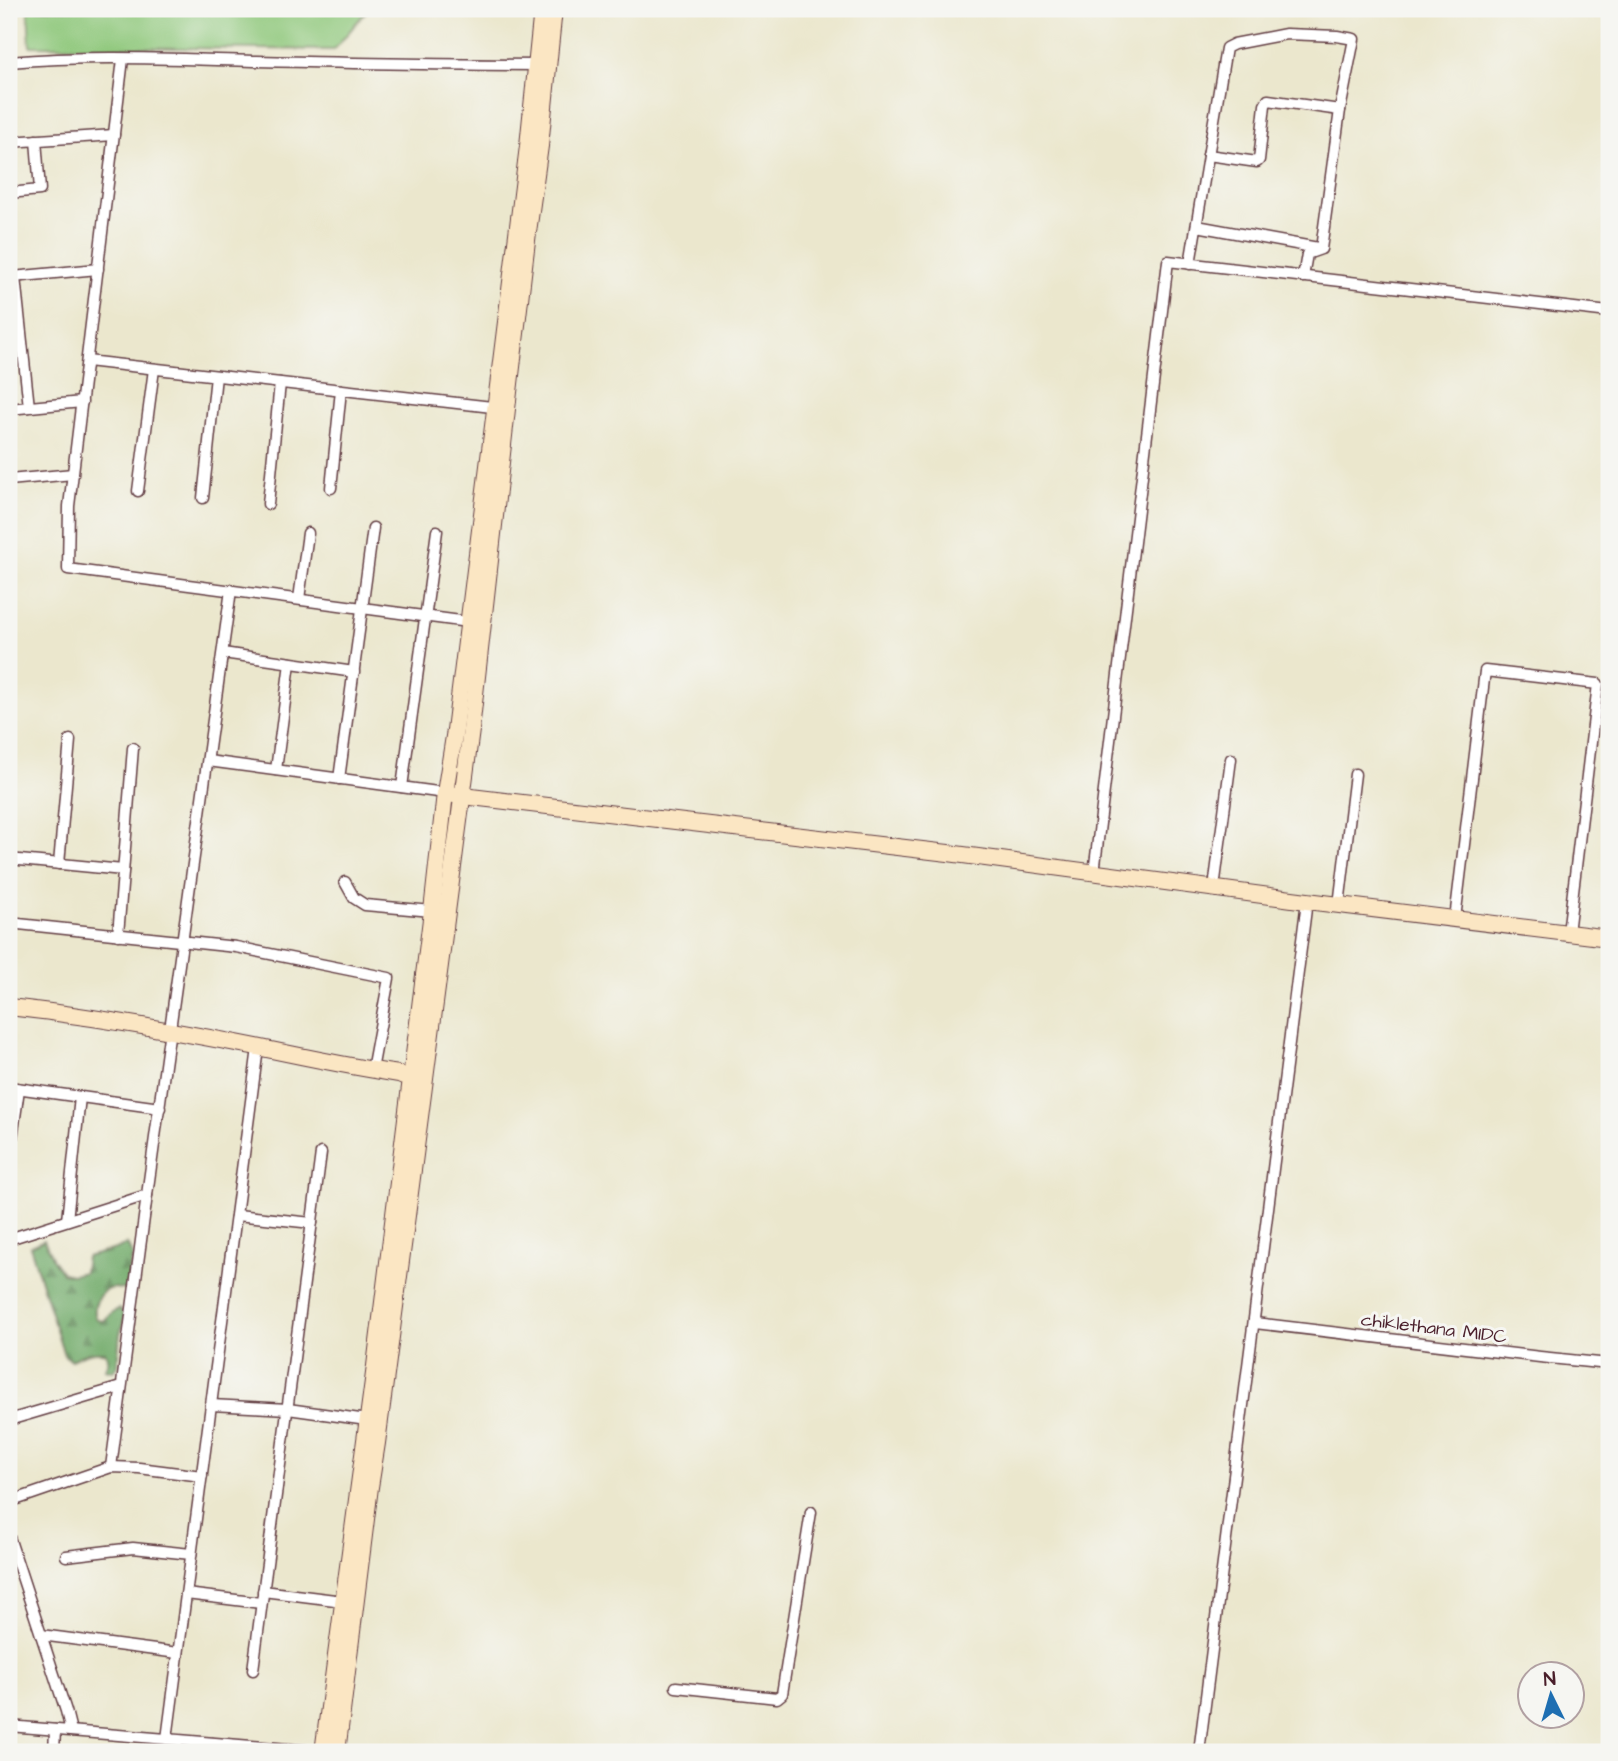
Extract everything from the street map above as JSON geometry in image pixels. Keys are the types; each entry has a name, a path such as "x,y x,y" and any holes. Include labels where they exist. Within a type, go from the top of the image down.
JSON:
{"street":[{"path":"542,9 542,65"},
{"path":"337,1752 377,1443 445,793 501,408 528,146 554,9"},
{"path":"1191,264 1224,51 1229,45 1286,34 1354,39 1340,110 1321,249"},
{"path":"9,62 50,58 542,65"},
{"path":"123,59 69,506 68,569 468,622"},
{"path":"1208,155 1257,162 1268,100 1340,110"},
{"path":"9,142 114,135"},
{"path":"9,193 40,190 36,140"},
{"path":"1197,226 1321,249"},
{"path":"1303,277 1307,254 1321,249"},
{"path":"1094,873 1168,261 1609,313"},
{"path":"29,407 12,277 98,269"},
{"path":"87,361 501,408"},
{"path":"138,491 154,369"},
{"path":"203,498 216,376"},
{"path":"268,504 280,383"},
{"path":"331,488 341,390"},
{"path":"9,409 82,402"},
{"path":"9,1726 324,1752 414,1074 462,796 489,580 501,408"},
{"path":"9,480 73,474"},
{"path":"339,779 373,528"},
{"path":"402,787 437,531"},
{"path":"299,599 309,533"},
{"path":"111,1466 232,590"},
{"path":"223,653 354,672"},
{"path":"276,770 290,663"},
{"path":"1455,919 1485,671 1585,682 1598,684 1568,933"},
{"path":"59,864 70,740"},
{"path":"118,935 132,748"},
{"path":"1214,888 1231,759"},
{"path":"208,761 462,796 948,853 1609,938"},
{"path":"1339,905 1355,774"},
{"path":"9,859 123,870"},
{"path":"345,882 354,898 365,905 432,911"},
{"path":"1199,1752 1307,901"},
{"path":"9,923 236,947 389,978 372,1070"},
{"path":"9,1007 109,1020 314,1060 414,1074"},
{"path":"167,1739 258,1048"},
{"path":"9,1160 14,1088 160,1108"},
{"path":"67,1220 80,1097"},
{"path":"253,1670 321,1153"},
{"path":"9,1239 147,1195"},
{"path":"237,1215 312,1223"},
{"name":"chiklethana MIDC","path":"1255,1323 1609,1364"},
{"path":"9,1420 121,1387"},
{"path":"211,1405 288,1409 368,1420"},
{"path":"9,1502 111,1466 202,1476"},
{"path":"677,1687 777,1698 782,1694 811,1512"},
{"path":"9,1537 71,1731"},
{"path":"66,1556 134,1548 191,1554"},
{"path":"263,1591 343,1601"},
{"path":"186,1594 261,1603"},
{"path":"41,1634 178,1653"},
{"path":"54,1752 55,1730"}],"green space":[{"path":"28,9 368,9 334,50 30,46"},
{"path":"44,1240 62,1273 72,1275 84,1272 86,1257 127,1244 133,1256 125,1290 108,1289 95,1305 97,1320 104,1321 119,1309 125,1315 117,1366 113,1371 105,1369 108,1363 106,1353 93,1352 71,1360 64,1355 30,1246"}]}
